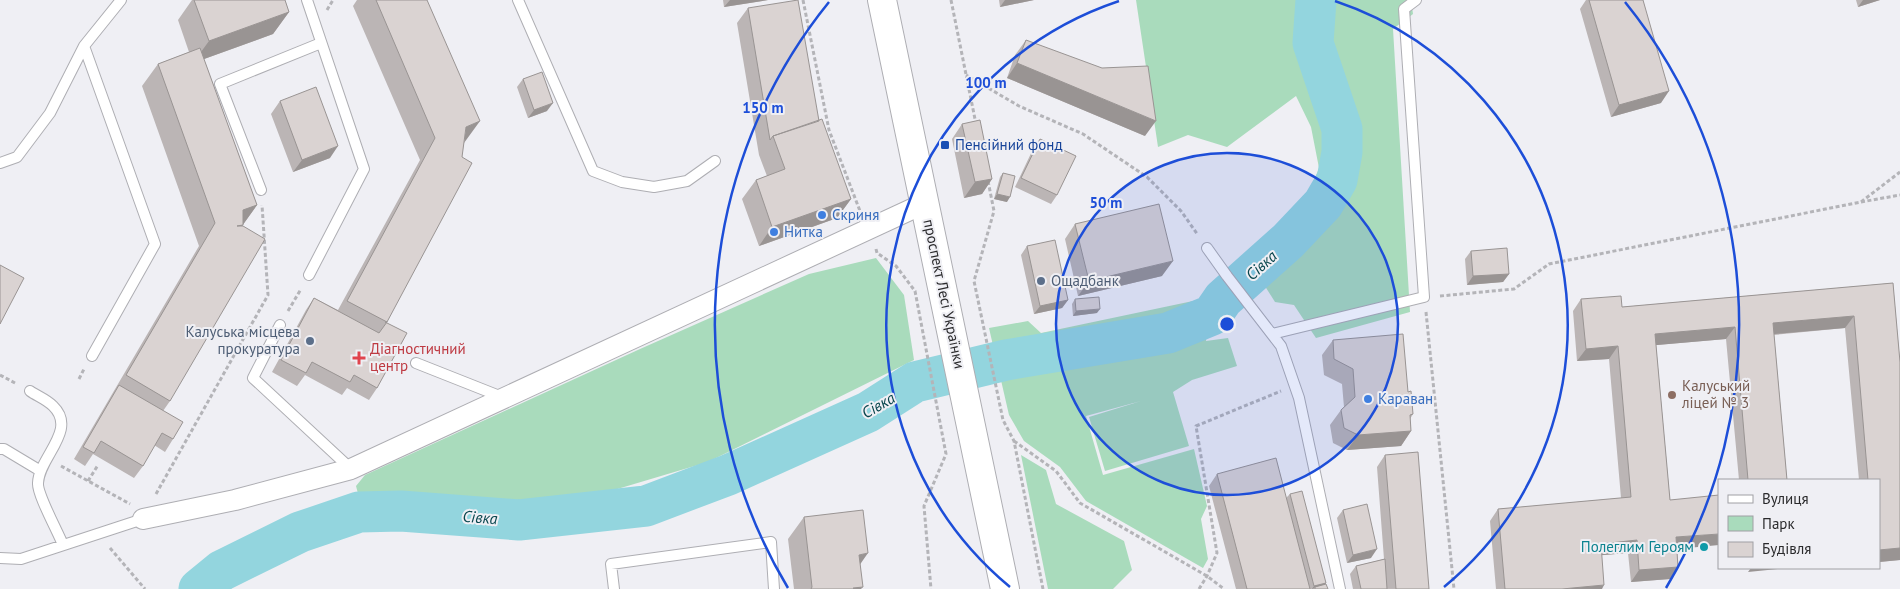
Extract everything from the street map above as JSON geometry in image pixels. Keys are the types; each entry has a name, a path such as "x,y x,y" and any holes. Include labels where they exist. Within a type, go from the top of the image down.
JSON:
{"main road":[{"name":"проспект Лесі Українки","path":"882,0 1006,589"}],"street":[{"path":"144,516 234,500 351,469 925,203"}],"lane":[{"path":"0,163 17,157 50,113 84,46 122,0"},
{"path":"307,0 364,169 309,275"},
{"path":"518,0 593,171 622,182 654,186 687,181 715,161"},
{"path":"1272,334 1424,297 1404,9 1416,0"},
{"path":"261,190 220,84 321,43"},
{"path":"84,46 155,244 92,356"},
{"path":"1207,248 1281,346 1299,398 1340,589"},
{"path":"280,325 253,378 351,469"},
{"path":"416,363 506,398"},
{"path":"30,391 53,406 60,418 60,433 40,470 38,486 63,545"},
{"path":"0,449 4,449 40,470"},
{"path":"0,558 21,559 144,516"},
{"path":"614,589 611,564 771,542 774,589"}],"path":[{"path":"803,0 829,130 867,230 877,253 896,266 915,291 946,454 924,506 931,589"},
{"path":"951,0 978,133"},
{"path":"966,75 1019,106 1082,134 1147,177 1181,211 1207,248"},
{"path":"986,172 994,211 974,281 1003,420 1014,441 1043,589"},
{"path":"1861,202 1900,172"},
{"path":"46,458 88,481 144,516 268,295 261,190"},
{"path":"1454,589 1424,297 1514,290 1549,264 1900,195"},
{"path":"280,325 309,275"},
{"path":"1199,589 1217,553 1196,426 1294,386"},
{"path":"1014,441 1056,471 1080,503 1207,576 1224,589"},
{"path":"88,481 98,465"},
{"path":"97,533 145,589"}],"green space":[{"path":"1136,0 1411,0 1413,14 1393,29 1410,312 1316,338 1294,305 1275,302 1249,261 1303,208 1319,168 1311,127 1296,96 1227,147 1188,135 1158,147"},
{"path":"876,258 904,295 914,360 708,462 614,490 518,503 453,504 360,501 356,486 365,475 809,274"},
{"path":"1212,297 1206,341 1228,338 1237,366 1192,380 1173,392 1189,446 1105,471 1089,417 1141,401 1086,416 1103,475 1194,449 1207,506 1201,519 1208,559 1203,568 1086,501 1060,467 1024,441 1009,415 989,328 1028,321 1041,333"},
{"path":"1021,455 1046,470 1056,504 1124,541 1132,570 1113,589 1048,589"}],"building":[{"path":"194,0 285,0 289,12 209,41"},
{"path":"376,0 427,0 480,121 466,127 462,157 472,163 387,322 347,301 435,138"},
{"path":"798,0 819,121 773,136 770,140 748,8"},
{"path":"1589,0 1643,0 1669,91 1619,105"},
{"path":"1026,40 1102,68 1148,66 1156,121 1017,63"},
{"path":"200,48 257,205 243,210 243,225 237,226 243,226 265,239 170,401 126,375 215,223 158,64"},
{"path":"542,72 553,103 534,110 523,79"},
{"path":"316,87 338,146 302,160 280,101"},
{"path":"822,119 851,199 772,227 756,180 785,169 773,136"},
{"path":"980,120 992,179 975,182 962,124"},
{"path":"1040,139 1076,156 1057,195 1021,178"},
{"path":"1003,173 1015,176 1010,197 997,194"},
{"path":"1159,204 1173,261 1089,281 1075,224"},
{"name":"Ощадбанк","path":"1055,240 1068,300 1040,306 1027,246"},
{"path":"1507,248 1509,274 1473,276 1471,251"},
{"path":"0,265 24,278 0,324"},
{"path":"1893,283 1900,362 1900,548 1880,550 1880,479 1868,479 1854,316 1773,323 1787,479 1748,479 1735,327 1655,334 1670,500 1718,495 1718,534 1676,537 1678,567 1639,570 1637,540 1601,544 1604,585 1562,589 1505,589 1498,509 1631,497 1618,346 1586,349 1581,299 1621,296 1622,307"},
{"path":"1099,297 1100,309 1076,311 1075,299"},
{"path":"314,298 379,333 386,323 407,333 377,388 354,375 350,382 312,362 306,373 281,360"},
{"path":"1403,334 1408,392 1411,391 1413,414 1410,415 1411,431 1358,435 1344,428 1341,410 1355,397 1353,369 1334,359 1333,340"},
{"path":"119,385 183,422 173,439 162,433 143,466 101,441 94,453 83,447"},
{"path":"1418,452 1429,589 1396,589 1385,455"},
{"path":"1276,458 1310,589 1247,589 1217,474"},
{"path":"1302,491 1326,583 1314,586 1290,494"},
{"path":"1367,504 1377,549 1353,555 1343,510"},
{"path":"863,510 868,553 859,555 863,587 854,589 811,589 804,517"},
{"path":"1385,559 1387,589 1361,589 1356,566"},
{"path":"1326,584 1328,589 1315,589 1315,587"}],"waterway":[{"name":"Сівка","path":"199,589 221,571 300,532 359,512 401,511 519,520 646,506 728,475 868,412 915,382 1006,360 1168,333 1212,315 1223,299 1288,241 1323,204 1337,180 1342,152 1342,129 1313,43 1316,0"}],"place":[{"name":"Пенсійний фонд","path":"945,145"},
{"name":"Скриня","path":"822,215"},
{"name":"Нитка","path":"774,232"},
{"name":"Ощадбанк","path":"1041,281"},
{"name":"Калуська місцева прокуратура","path":"310,341"},
{"name":"Діагностичний центр","path":"359,358"},
{"name":"Калуський ліцей № 3","path":"1672,395"},
{"name":"Караван","path":"1368,399"},
{"name":"Полеглим Героям","path":"1704,547"}]}
